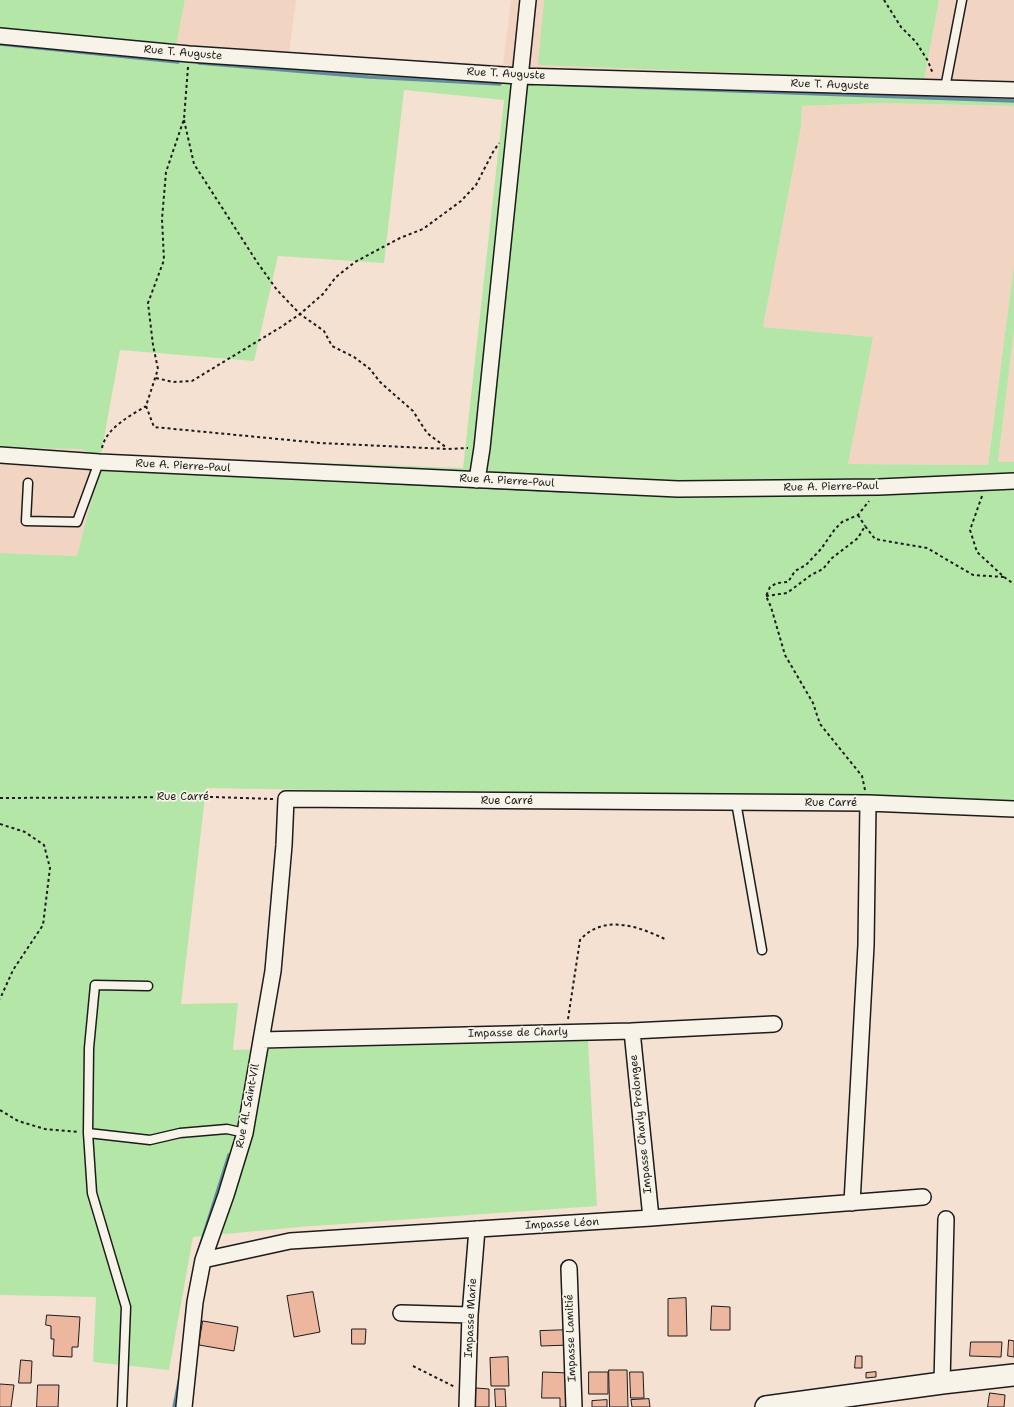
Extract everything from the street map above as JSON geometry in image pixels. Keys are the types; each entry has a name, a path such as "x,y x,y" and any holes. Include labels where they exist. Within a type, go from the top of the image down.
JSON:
{"main road":[{"path":"766,1407 942,1383 1014,1375"}],"street":[{"path":"477,480 482,448 528,0"},
{"name":"Rue T. Auguste","path":"0,36 189,54 519,76 1014,90"},
{"name":"Rue A. Pierre-Paul","path":"0,455 99,462 678,488 879,487 1014,481"},
{"name":"Rue Carré","path":"286,799 868,803 1014,809"},
{"name":"Rue Al. Saint-Vil","path":"184,1407 195,1302 203,1260 226,1195 245,1133 273,971 284,845 286,799"},
{"path":"852,1203 866,945 868,803"},
{"name":"Impasse de Charly","path":"261,1040 632,1031 774,1024"},
{"name":"Impasse Charly Prolongee","path":"632,1031 651,1218"},
{"name":"Impasse Léon","path":"203,1260 290,1241 651,1218 923,1197"},
{"path":"942,1383 946,1218"},
{"name":"Impasse Marie","path":"468,1400 470,1315 477,1229"},
{"name":"Impasse Lamitié","path":"569,1268 574,1407"},
{"path":"401,1313 470,1315"}],"lane":[{"path":"942,88 962,0"},
{"path":"28,483 26,521 77,522 99,462"},
{"path":"736,802 762,950"},
{"path":"122,1407 126,1307 92,1192 88,1133 89,1048 95,984 148,986"},
{"path":"88,1133 150,1140 180,1133 227,1129 245,1133"}],"path":[{"path":"884,0 901,26 916,42 942,88"},
{"path":"99,462 103,442 116,426 146,406 158,369 153,345 148,303 164,260 162,219 166,172 184,119 189,54"},
{"path":"184,119 194,164 257,262 277,290 300,314 324,332 332,346 354,357 370,370 380,382 413,411 427,433 448,449"},
{"path":"156,378 173,382 192,381 251,347 300,314 323,294 336,277 355,262 400,238 423,229 462,201 476,186 502,139"},
{"path":"146,406 154,427 320,443 448,449 482,448"},
{"path":"987,483 970,530 977,552 1004,577 1014,584"},
{"path":"868,803 862,776 820,724 813,703 785,655 771,607 766,596 770,587 777,583 788,582 795,571 806,565 821,549 835,529 842,522 858,515 879,487"},
{"path":"858,515 864,526 876,539 927,548 973,575 1004,577"},
{"path":"766,596 787,593 811,575 823,569 832,558 858,538 864,526"},
{"name":"Rue Carré","path":"0,798 213,797 286,799"},
{"path":"0,824 25,832 44,845 50,868 43,925 13,970 0,999"},
{"path":"566,1032 580,940 587,932 599,927 616,925 631,926 646,930 667,940"},
{"path":"0,1110 18,1121 45,1129 88,1133"},
{"path":"413,1366 468,1400"}],"shaded area":[{"path":"185,0 296,0 289,53 503,65 511,0 544,0 539,65 924,80 939,0 1014,0 1014,83 724,81 226,52 176,46"},
{"path":"880,103 1014,106 1014,265 988,465 848,464 872,337 763,327 801,127 802,106"},
{"path":"1014,329 1014,462 998,463"},
{"path":"0,448 82,449 92,458 93,493 77,556 0,553"}],"green space":[{"path":"0,0 185,0 176,46 226,52 724,81 1014,83 1014,106 880,103 802,106 801,127 763,327 873,337 848,464 988,465 1014,265 1014,329 998,462 1014,462 1014,802 206,788 181,1004 238,1003 233,1050 588,1041 597,1206 300,1227 193,1237 169,1370 93,1362 96,1297 0,1295 0,553 77,556 93,493 92,458 82,449 0,448","holes":["404,90 504,100 463,468 101,455 120,350 254,361 278,256 384,263"]},
{"path":"544,0 939,0 924,80 538,65"}],"building":[{"path":"313,1292 320,1332 294,1337 287,1296"},
{"path":"686,1298 687,1336 668,1336 668,1299"},
{"path":"712,1306 730,1307 730,1330 711,1330"},
{"path":"47,1315 80,1317 78,1347 72,1347 72,1357 53,1356 54,1339 51,1339 51,1326 46,1325"},
{"path":"203,1321 238,1327 234,1351 199,1345"},
{"path":"352,1329 366,1329 365,1344 352,1344"},
{"path":"570,1330 570,1345 541,1346 540,1331"},
{"path":"1009,1340 1014,1341 1014,1357 1008,1356"},
{"path":"971,1342 1002,1342 1001,1357 970,1356"},
{"path":"856,1356 862,1356 862,1368 855,1368"},
{"path":"508,1357 509,1386 491,1386 490,1358"},
{"path":"21,1360 32,1361 31,1383 19,1383"},
{"path":"609,1370 627,1370 628,1407 610,1407"},
{"path":"543,1372 570,1373 570,1407 560,1407 560,1398 542,1398"},
{"path":"589,1372 608,1372 608,1394 589,1394"},
{"path":"630,1372 643,1372 644,1398 631,1398"},
{"path":"876,1372 876,1377 866,1378 866,1373"},
{"path":"0,1384 14,1385 11,1407 0,1407"},
{"path":"38,1385 59,1385 58,1407 37,1407"},
{"path":"476,1388 489,1389 489,1407 476,1407"},
{"path":"495,1389 505,1389 506,1407 496,1407"},
{"path":"990,1393 1005,1395 1004,1407 988,1407"},
{"path":"649,1399 650,1407 632,1407 631,1400"},
{"path":"607,1400 607,1407 592,1407 592,1401"}],"waterway":[{"path":"0,44 178,62"},
{"path":"199,63 369,77 500,84"},
{"path":"547,84 1014,101"},
{"path":"377,482 565,491"},
{"path":"198,1253 229,1155"},
{"path":"174,1407 181,1372"}]}
